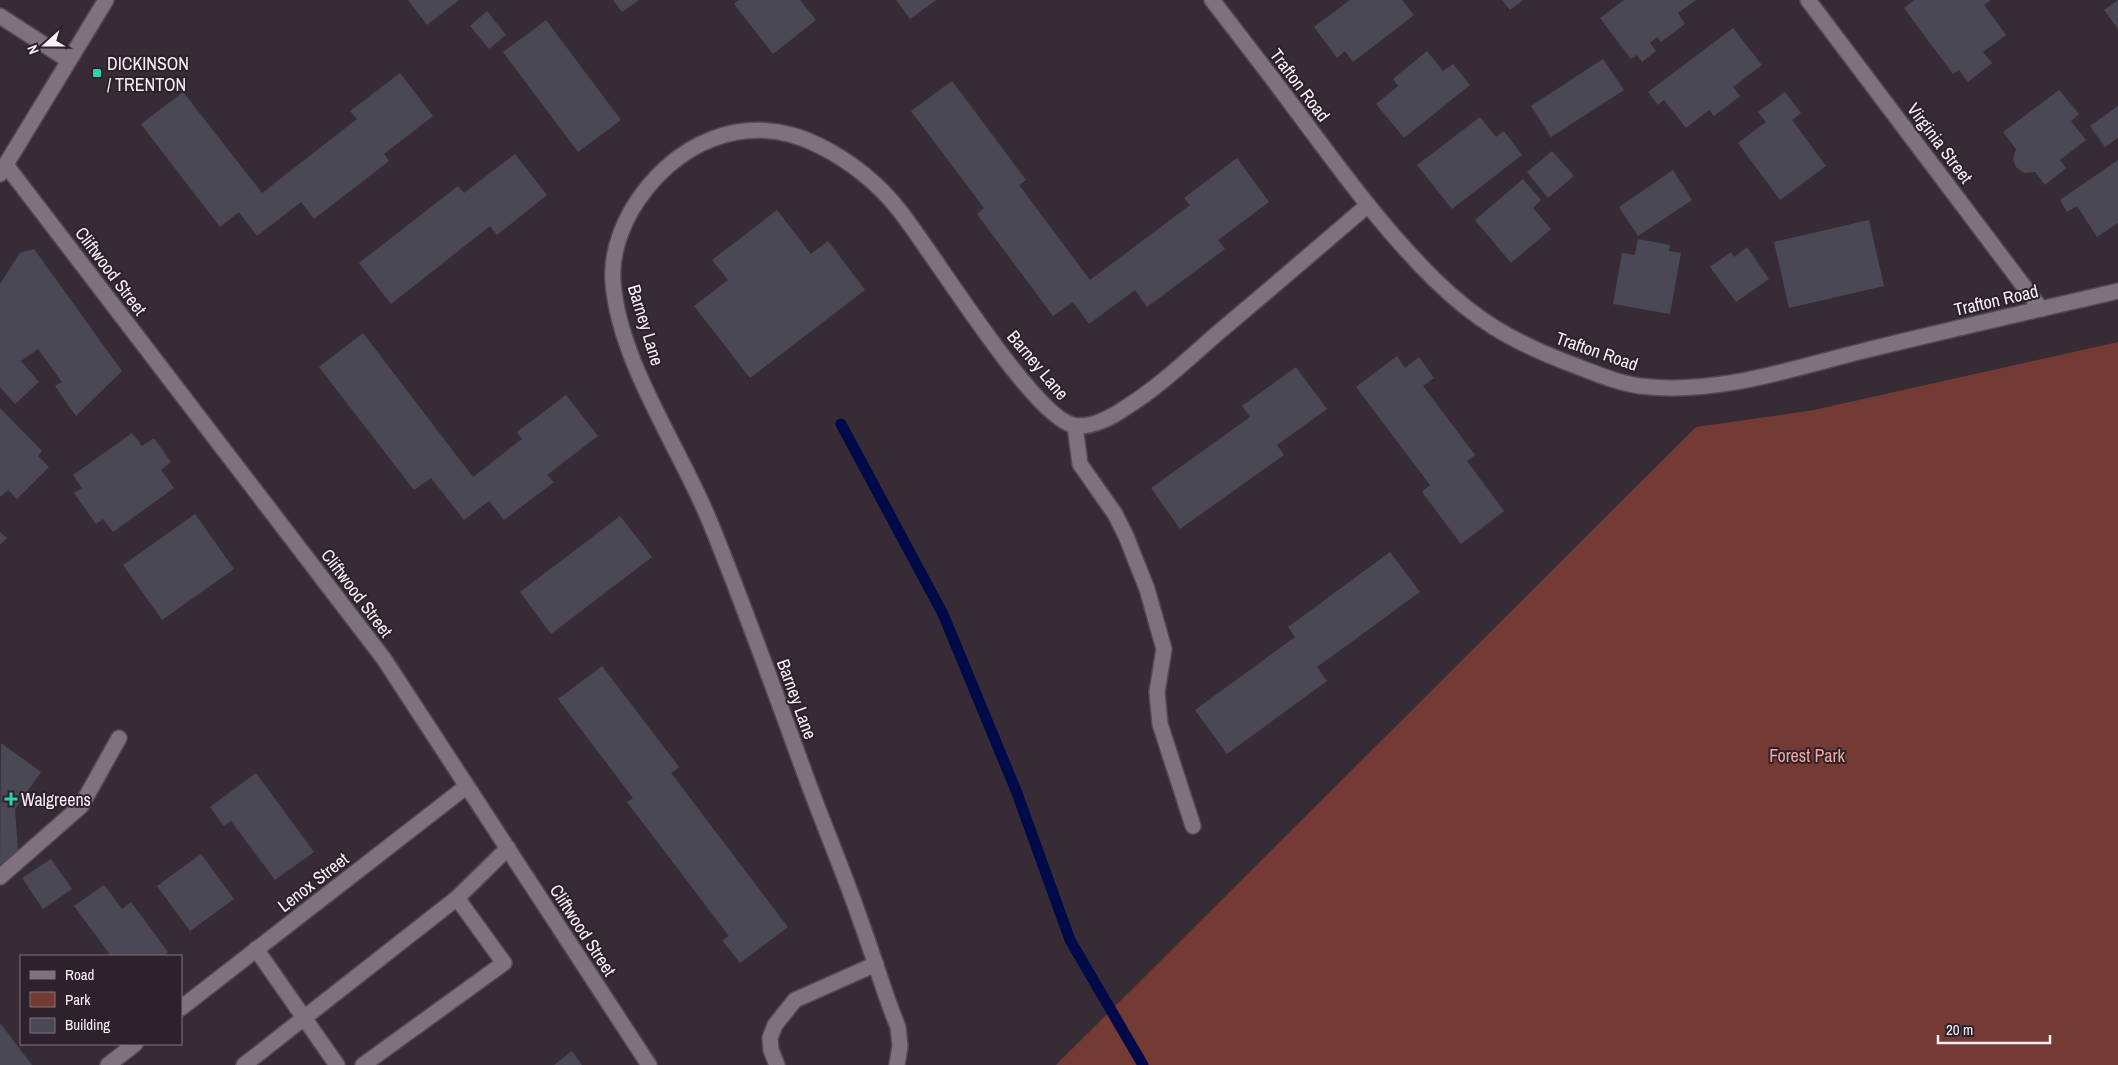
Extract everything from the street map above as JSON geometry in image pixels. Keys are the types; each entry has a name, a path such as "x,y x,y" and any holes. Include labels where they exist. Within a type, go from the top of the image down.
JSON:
{"street":[{"path":"3,169 106,0"},
{"name":"Trafton Road","path":"1212,0 1368,206 1434,280 1477,317 1500,333 1522,344 1615,380 1639,386 1669,388 1700,386 1778,373 1871,349 2118,291"},
{"name":"Virginia Street","path":"1808,0 2041,309"},
{"path":"0,16 68,60"},
{"name":"Barney Lane","path":"897,1065 900,1046 898,1028 738,589 699,495 648,390 624,330 612,278 616,244 624,225 646,188 661,170 695,146 733,133 753,131 793,135 816,144 859,170 897,206 1007,362 1060,419 1075,426"},
{"name":"Cliftwood Street","path":"3,169 384,659 648,1065"},
{"path":"1193,826 1160,724 1157,692 1164,649 1147,589 1126,536 1114,514 1080,464 1075,426 1109,417 1152,389 1368,206"},
{"path":"0,877 81,806 119,738"},
{"name":"Lenox Street","path":"182,1007 467,786"},
{"path":"244,1065 457,898 508,848"},
{"path":"363,1065 504,963 457,898"},
{"path":"256,949 337,1065"},
{"path":"777,1065 771,1050 770,1038 775,1025 794,1000 876,964"},
{"path":"108,1065 134,1045"}],"green space":[{"name":"Forest Park","path":"2118,342 2118,1065 1056,1065 1696,427 1814,410"}],"building":[{"path":"408,0 459,0 427,25"},
{"path":"613,0 639,0 622,12"},
{"path":"739,0 800,0 816,20 773,54 734,4"},
{"path":"896,0 936,0 910,19"},
{"path":"1350,0 1402,0 1414,15 1353,62 1345,51 1337,58 1314,27"},
{"path":"1502,0 1523,0 1510,10"},
{"path":"1624,0 1696,0 1678,13 1685,24 1661,42 1657,37 1650,43 1656,51 1642,62 1637,55 1631,59 1600,18"},
{"path":"1914,0 1991,0 1984,5 2006,35 1983,52 1992,63 1968,82 1959,70 1953,74 1904,8"},
{"path":"2118,0 2118,29 2104,10"},
{"path":"487,11 506,35 489,49 470,26"},
{"path":"546,20 621,120 578,152 503,52"},
{"path":"1733,28 1762,65 1733,87 1740,96 1714,116 1709,110 1686,128 1664,100 1658,105 1648,92"},
{"path":"1427,51 1443,71 1453,64 1470,85 1404,138 1376,104 1398,86 1393,79"},
{"path":"1603,59 1624,90 1551,137 1531,106"},
{"path":"400,73 433,116 384,154 389,161 314,219 301,202 257,236 239,212 220,227 141,124 183,92 262,193 357,119 350,111"},
{"path":"952,81 1026,180 1019,185 1090,280 1190,205 1184,198 1237,158 1269,202 1218,240 1225,249 1147,307 1135,290 1089,324 1073,302 1053,316 977,214 984,208 911,111"},
{"path":"2059,90 2079,114 2071,121 2086,140 2060,160 2066,168 2045,185 2035,172 2024,173 2016,167 2013,159 2016,149 2003,132"},
{"path":"1785,92 1801,113 1792,120 1826,166 1780,200 1738,143 1766,122 1758,112"},
{"path":"2118,106 2118,138 2105,147 2090,126"},
{"path":"1480,117 1496,137 1504,131 1522,155 1452,209 1417,165"},
{"path":"1552,151 1574,176 1548,198 1527,172"},
{"path":"515,154 547,195 497,235 490,226 391,304 359,263 458,186 464,193"},
{"path":"2118,160 2118,223 2097,237 2077,206 2067,212 2060,200"},
{"path":"1673,170 1692,200 1638,236 1619,207"},
{"path":"1523,179 1541,200 1533,208 1551,229 1511,263 1475,220"},
{"path":"777,210 811,254 828,241 865,290 750,378 694,306 728,280 712,260"},
{"path":"1869,220 1884,286 1789,308 1774,242"},
{"path":"1638,239 1670,245 1669,251 1681,253 1670,314 1613,304 1622,253 1635,255"},
{"path":"1747,247 1769,279 1736,302 1710,267 1731,252 1734,257"},
{"path":"34,249 122,371 76,416 55,386 62,382 38,349 21,361 39,382 15,404 0,387 0,284 20,253"},
{"path":"363,333 473,477 522,439 517,432 566,395 598,436 547,475 554,482 504,520 489,501 464,520 431,478 414,490 319,367"},
{"path":"1397,356 1405,368 1419,357 1434,378 1423,386 1475,455 1467,461 1504,511 1461,544 1422,492 1430,485 1356,387"},
{"path":"1296,367 1327,409 1277,445 1284,455 1180,529 1151,488 1250,417 1242,406"},
{"path":"0,408 42,451 38,456 49,467 17,499 8,490 0,497"},
{"path":"132,433 142,446 154,438 171,462 161,470 174,488 113,532 103,519 96,524 74,493 82,488 73,475"},
{"path":"195,514 234,569 162,620 123,565"},
{"path":"620,516 652,557 551,634 520,592"},
{"path":"0,532 7,538 0,545"},
{"path":"1390,552 1420,592 1317,667 1327,681 1227,754 1195,710 1295,637 1288,627"},
{"path":"602,666 679,767 671,773 788,927 740,963 722,940 729,936 627,802 633,798 558,699"},
{"name":"Walgreens","path":"1,743 41,772 15,809 18,851 0,865"},
{"path":"256,773 314,852 275,880 231,821 224,826 210,807"},
{"path":"201,854 234,899 190,931 157,886"},
{"path":"51,859 72,889 43,909 22,878"},
{"path":"104,885 122,909 131,902 168,952 164,955 110,955 74,906"},
{"path":"0,1023 32,1065 0,1065"},
{"path":"572,1051 582,1065 554,1065"}],"waterway":[{"path":"841,424 943,614 1017,793 1070,940 1143,1065"}],"place":[{"name":"DICKINSON / TRENTON","path":"97,73"},
{"name":"Walgreens","path":"11,799"}]}
